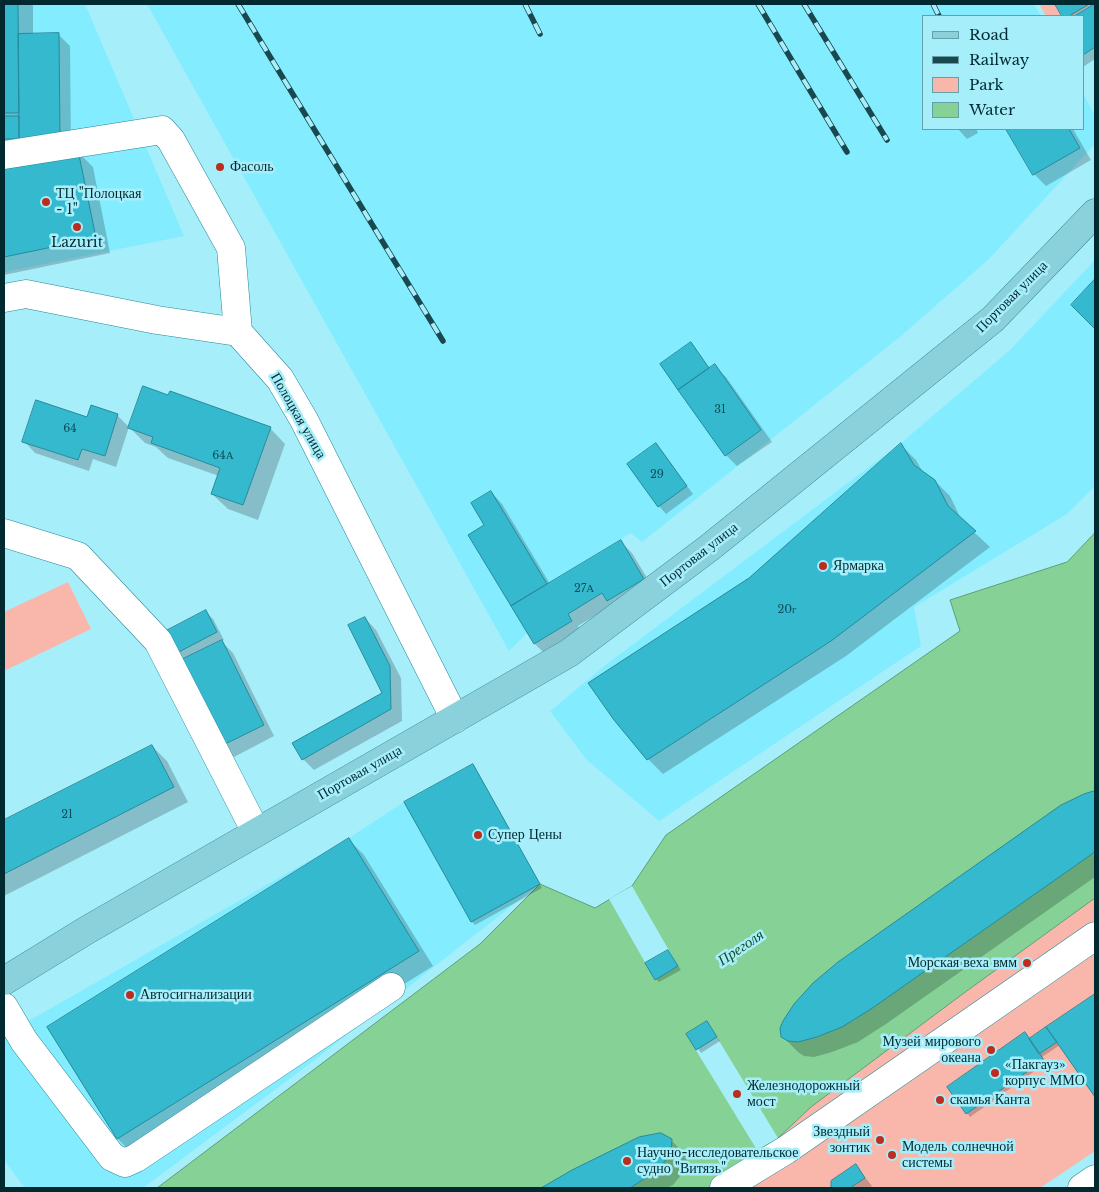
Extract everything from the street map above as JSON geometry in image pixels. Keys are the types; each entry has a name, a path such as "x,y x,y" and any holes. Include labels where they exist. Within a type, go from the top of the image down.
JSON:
{"main road":[{"name":"Портовая улица","path":"4,981 87,930 569,653 709,548 993,319 1095,213"}],"street":[{"path":"4,155 162,130 171,140 231,248 238,332 156,320 26,294 4,298"},
{"name":"Полоцкая улица","path":"238,332 280,378 304,420 455,719"},
{"path":"4,533 78,556 158,641 256,832"},
{"path":"724,1188 786,1150 1095,936"},
{"path":"4,1007 24,1041 112,1157 124,1163 136,1158 391,987"},
{"path":"1082,1188 1095,1179"}],"shaded area":[{"path":"4,4 85,4 184,236 4,272"},
{"path":"147,4 1034,4 1040,15 922,15 922,130 1084,130 1084,95 1095,116 1095,144 989,259 901,336 642,542 631,533 513,604 529,631 509,651"},
{"path":"1095,260 1095,486 1067,514 914,607 921,646 659,821 586,759 550,711 607,664 901,443 1010,350"},
{"path":"473,764 540,884 316,1059 143,1188 25,1188 4,1160 4,1035 349,838 404,802"}],"green space":[{"path":"1039,4 1091,4 1074,15 1045,15"},
{"path":"68,582 91,629 4,671 4,612"},
{"name":"Музей мирового океана","path":"1095,898 1095,1151 1040,1188 717,1188 757,1150 778,1138 811,1107"}],"water":[{"name":"Преголя","path":"1095,533 1095,898 811,1107 778,1138 757,1150 717,1188 157,1188 480,944 540,884 595,908 632,886 666,835 960,631 950,600 1067,562"}],"pier":[{"path":"632,886 678,966 655,980 609,899"},
{"name":"Железнодорожный мост","path":"707,1021 778,1138 757,1150 686,1034"}],"building":[{"path":"4,4 18,4 19,113 4,113"},
{"path":"1055,4 1089,4 1071,15 1061,15"},
{"path":"1095,4 1095,47 1084,54 1084,15 1077,15"},
{"path":"59,33 60,139 19,139 18,34"},
{"path":"4,116 19,116 19,139 4,139"},
{"path":"1007,130 1070,130 1080,148 1033,175"},
{"name":"ТЦ \"Полоцкая - 1\"","path":"78,150 96,238 4,257 4,166"},
{"path":"1095,279 1095,329 1071,305"},
{"path":"691,342 709,368 678,390 660,364"},
{"path":"715,364 761,430 725,456 678,390"},
{"path":"143,386 168,395 170,391 271,427 243,505 211,494 220,468 151,443 153,437 128,428"},
{"path":"36,400 87,417 91,405 118,414 105,456 82,449 78,460 22,442"},
{"path":"656,443 687,486 658,507 627,464"},
{"path":"901,443 914,465 935,480 948,506 976,531 831,641 647,760 614,720 588,683 749,578"},
{"path":"491,491 547,584 511,606 468,535 484,525 471,503"},
{"path":"621,540 644,579 607,601 602,593 568,614 572,621 534,644 511,606"},
{"path":"206,610 217,632 175,654 164,632"},
{"path":"365,617 390,666 391,709 302,760 292,743 382,693 348,625"},
{"path":"222,640 264,725 221,746 179,661"},
{"path":"152,745 174,787 4,874 4,820"},
{"path":"473,764 540,884 471,922 404,802"},
{"path":"1095,791 1095,851 1092,854 871,1009 842,1027 798,1042 788,1041 781,1037 780,1028 794,1004 813,983 838,962 1061,805"},
{"path":"349,838 419,951 117,1139 47,1027"},
{"path":"668,950 678,966 655,980 645,963"},
{"path":"1095,994 1095,1097 1046,1027"},
{"path":"707,1021 717,1037 696,1050 686,1034"},
{"path":"1046,1027 1057,1042 1039,1054 1029,1039"},
{"name":"«Пакгауз» корпус ММО","path":"1025,1032 1044,1060 966,1114 947,1087"},
{"name":"Научно-исследовательское судно \"Витязь\"","path":"661,1133 672,1139 671,1153 658,1170 630,1188 541,1188 572,1170 639,1137"},
{"path":"856,1164 865,1178 850,1188 831,1188 831,1181"}],"railway":[{"path":"238,4 443,341"},
{"path":"525,4 540,34"},
{"path":"758,4 847,152"},
{"path":"804,4 887,140"},
{"path":"933,4 938,15"}],"place":[{"name":"Фасоль","path":"220,167"},
{"name":"ТЦ \"Полоцкая - 1\"","path":"46,202"},
{"name":"Lazurit","path":"77,227"},
{"name":"Ярмарка","path":"823,566"},
{"name":"Супер Цены","path":"478,835"},
{"name":"Морская веха вмм","path":"1027,963"},
{"name":"Автосигнализации","path":"130,995"},
{"name":"Музей мирового океана","path":"991,1050"},
{"name":"«Пакгауз» корпус ММО","path":"995,1073"},
{"name":"Железнодорожный мост","path":"737,1094"},
{"name":"скамья Канта","path":"940,1100"},
{"name":"Звездный зонтик","path":"880,1140"},
{"name":"Модель солнечной системы","path":"892,1155"},
{"name":"Научно-исследовательское судно \"Витязь\"","path":"627,1161"}]}
